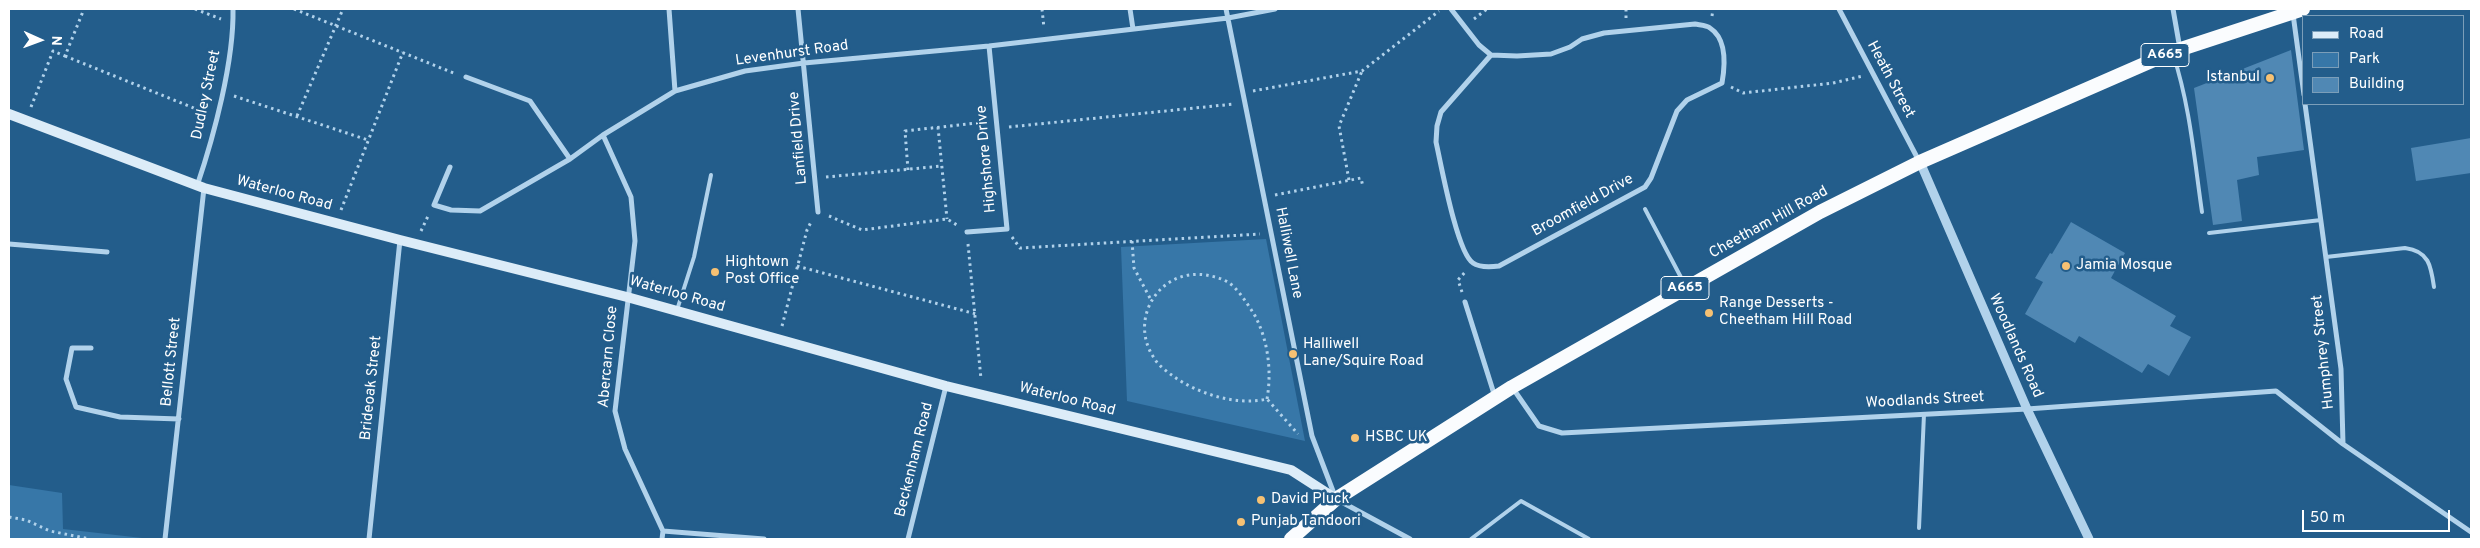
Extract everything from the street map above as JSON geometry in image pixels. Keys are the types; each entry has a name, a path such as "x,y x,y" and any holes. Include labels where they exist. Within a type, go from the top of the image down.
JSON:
{"highway":[{"name":"Cheetham Hill Road","path":"1291,539 1336,499 1512,387 1820,212 1920,162 2176,50 2296,10"}],"main road":[{"name":"Waterloo Road","path":"9,114 201,187 400,240 677,310 946,386 1291,470 1336,499"}],"street":[{"name":"Dudley Street","path":"201,187 228,68 233,9"},
{"path":"670,9 675,91"},
{"name":"Lanfield Drive","path":"798,9 818,212"},
{"path":"1130,9 1133,30"},
{"name":"Halliwell Lane","path":"1226,9 1312,436 1336,499"},
{"name":"Levenhurst Road","path":"434,205 451,210 480,211 570,159 603,135 675,91 745,71 804,62 989,46 1133,30 1228,18 1275,9"},
{"path":"1451,9 1479,44 1491,55 1551,54 1582,39 1604,33 1695,24 1709,26 1715,32 1722,46 1725,69 1722,83"},
{"name":"Heath Street","path":"1839,9 1920,162"},
{"path":"2173,9 2176,50"},
{"path":"2296,10 2302,73"},
{"name":"Highshore Drive","path":"967,232 1007,229 989,46"},
{"path":"1473,263 1465,254 1458,238 1436,142 1436,126 1441,112 1491,55"},
{"path":"466,77 530,101 570,159"},
{"name":"Broomfield Drive","path":"1473,263 1487,267 1500,266 1637,193 1651,178 1677,111 1687,100 1722,83"},
{"name":"Humphrey Street","path":"2305,105 2341,369 2343,444"},
{"name":"Abercarn Close","path":"603,135 631,197 635,250 627,297 615,411 625,449 663,531"},
{"name":"Woodlands Road","path":"1920,162 2027,409 2089,539"},
{"path":"434,205 450,167"},
{"name":"Bellott Street","path":"166,539 201,187"},
{"name":"Brideoak Street","path":"369,539 400,240"},
{"path":"9,244 107,252"},
{"path":"1465,302 1495,398"},
{"path":"90,348 72,348 66,379 76,407 120,417 179,419"},
{"name":"Beckenham Road","path":"908,539 946,386"},
{"name":"Woodlands Street","path":"1512,387 1539,426 1562,433 2027,409 2276,391 2343,444"},
{"path":"2343,444 2471,532"},
{"path":"1336,499 1410,539"},
{"path":"662,539 663,531 764,539"}],"lane":[{"path":"2176,50 2189,111 2202,212"},
{"path":"677,310 694,256 710,175"},
{"path":"1645,210 1686,288"},
{"path":"2209,233 2321,220"},
{"path":"2326,257 2405,248 2414,250 2427,258 2430,264 2434,287"},
{"path":"1919,528 1924,414"},
{"path":"1471,539 1520,501 1590,539"}],"path":[{"path":"65,56 84,9"},
{"path":"195,9 233,24"},
{"path":"294,9 466,77"},
{"path":"297,116 343,9"},
{"path":"1042,9 1046,40"},
{"path":"1243,93 1362,71 1442,9"},
{"path":"1466,27 1487,9"},
{"path":"25,120 53,51 216,117"},
{"path":"336,223 403,52"},
{"path":"1349,180 1339,126 1362,71"},
{"path":"1722,83 1742,93 1833,83 1872,74"},
{"path":"222,92 368,140"},
{"path":"997,128 1245,103"},
{"path":"908,170 905,131 996,121"},
{"path":"938,128 947,219"},
{"path":"815,178 942,166"},
{"path":"1264,197 1361,178 1363,187"},
{"path":"416,244 434,205"},
{"path":"779,339 807,230 818,212 862,230 947,219 967,232 982,395"},
{"path":"1007,229 1020,248 1271,233"},
{"path":"1132,241 1134,268 1151,300"},
{"path":"1465,302 1458,280 1473,263"},
{"path":"797,266 976,314"},
{"path":"1267,399 1248,401 1208,393 1186,384 1154,360 1148,348 1146,312 1151,300 1169,282 1187,275 1218,277 1233,285 1244,299 1263,332 1269,377 1267,399 1302,438 1312,436"},
{"path":"9,517 26,520 50,531 90,539"}],"green space":[{"path":"1266,239 1305,441 1127,401 1121,247"},
{"path":"9,485 62,493 63,529 151,539 9,539"}],"building":[{"path":"2291,50 2304,150 2257,157 2259,175 2237,180 2242,221 2213,225 2194,88"},
{"path":"2471,138 2471,173 2416,181 2411,148"},
{"path":"2071,222 2125,253 2111,278 2176,316 2170,326 2191,337 2169,376 2148,364 2142,373 2079,336 2075,343 2025,314 2043,282 2035,278"}],"place":[{"name":"Istanbul","path":"2270,78"},
{"name":"Jamia Mosque","path":"2066,266"},
{"name":"Hightown Post Office","path":"715,272"},
{"name":"Range Desserts - Cheetham Hill Road","path":"1709,313"},
{"name":"Halliwell Lane/Squire Road","path":"1293,354"},
{"name":"HSBC UK","path":"1355,438"},
{"name":"David Pluck","path":"1261,500"},
{"name":"Punjab Tandoori","path":"1241,522"}]}
